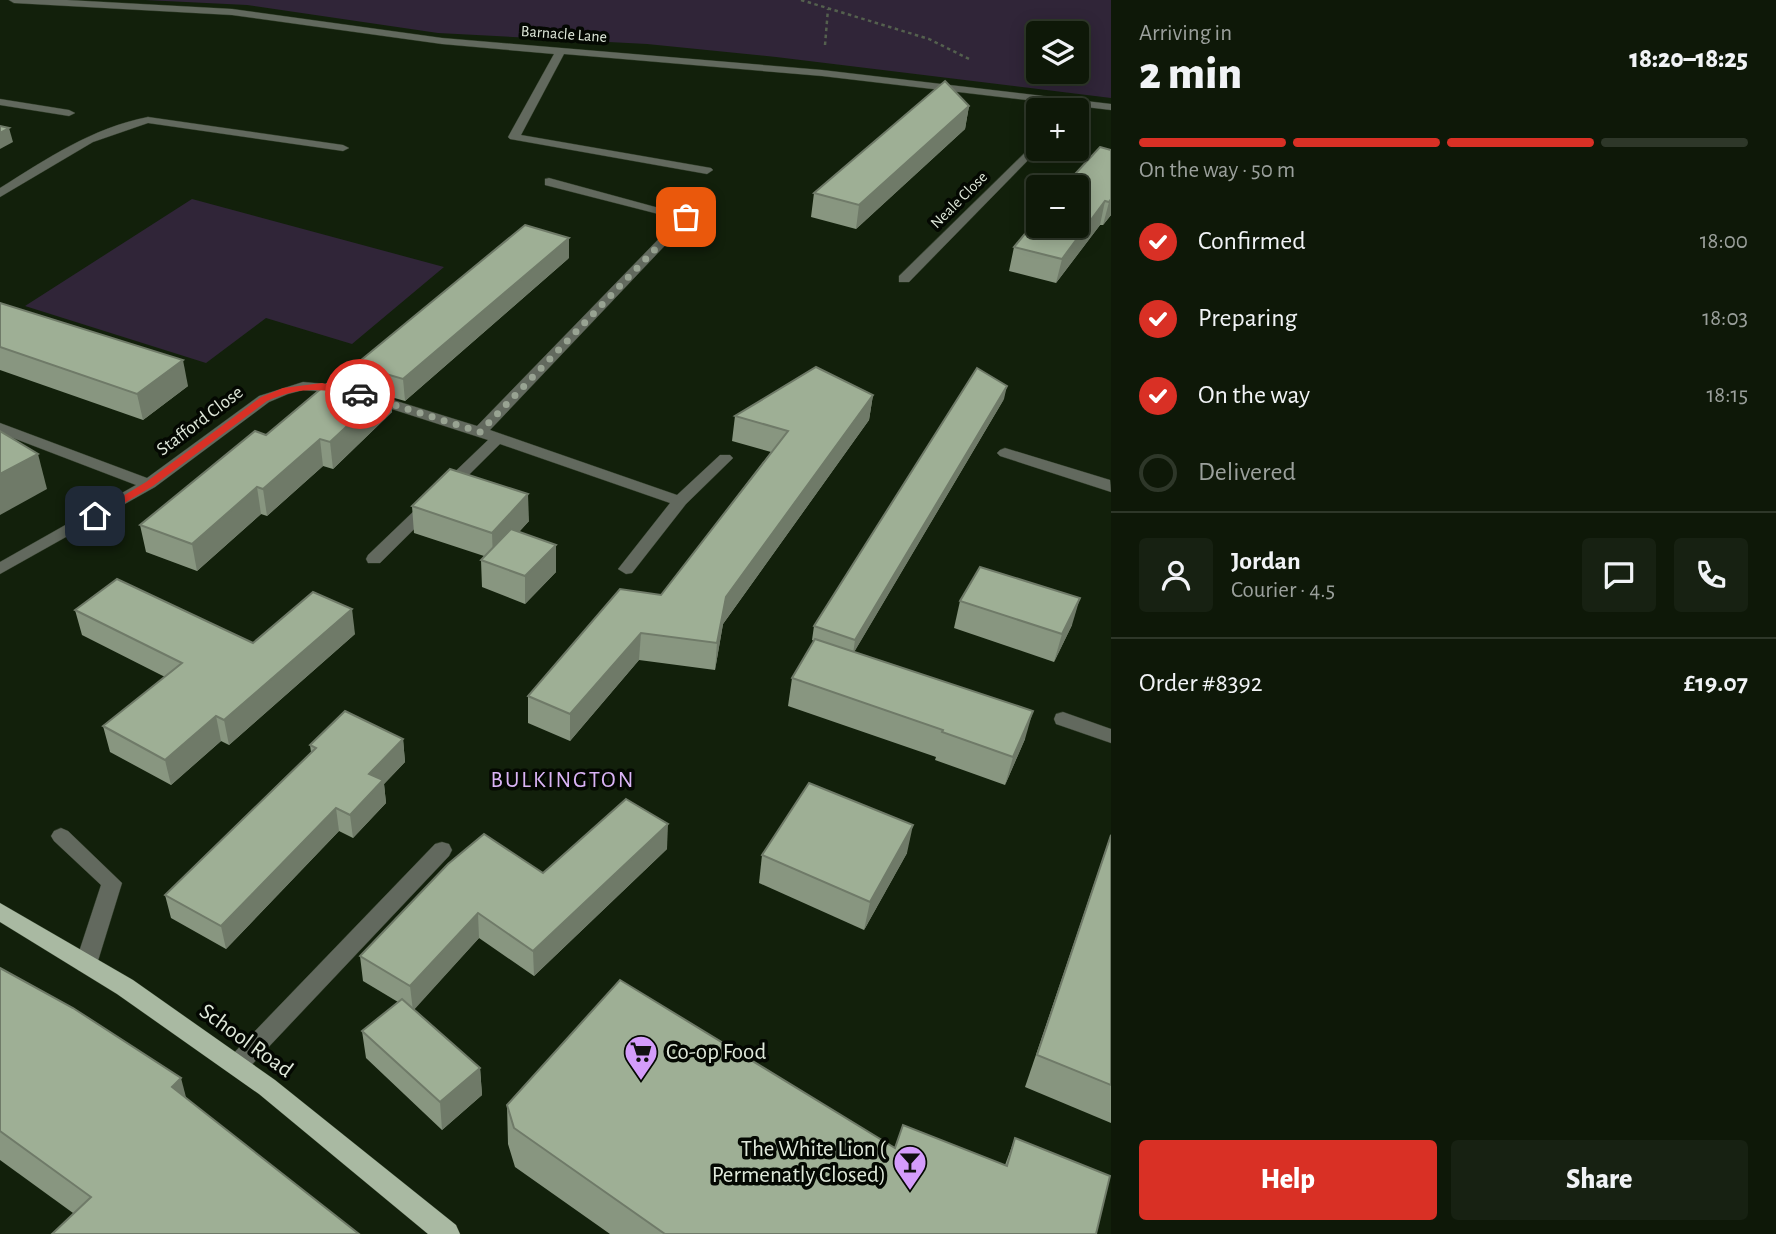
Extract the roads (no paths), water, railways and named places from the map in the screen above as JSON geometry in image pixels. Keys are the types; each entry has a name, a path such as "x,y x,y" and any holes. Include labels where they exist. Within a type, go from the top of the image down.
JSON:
{"main road":[{"name":"School Road","path":"0,911 125,987 237,1065 447,1234"}],"street":[{"name":"Barnacle Lane","path":"14,0 232,12 430,40 822,73 1026,100"},
{"path":"561,50 514,137 707,170"},
{"path":"0,103 69,113"},
{"name":"Barnacle Lane","path":"1089,106 1111,107"},
{"path":"0,193 96,135 123,124 148,120 343,148"},
{"name":"Neale Close","path":"904,279 1026,155"},
{"path":"480,432 686,217 549,181"},
{"name":"Stafford Close","path":"0,569 149,484 264,399 303,386 343,389 480,432 681,501"},
{"path":"0,428 149,484"},
{"path":"374,559 498,438"},
{"path":"1006,453 1111,487"},
{"path":"626,569 681,501 725,458"},
{"path":"1063,719 1111,736"},
{"path":"61,836 113,884 86,964"},
{"path":"237,1065 442,850"}],"place":[{"name":"Co-op Food","path":"641,1082"},
{"name":"The White Lion ( Permenatly Closed)","path":"910,1192"}],"district":[{"name":"BULKINGTON","path":"563,780"}]}
